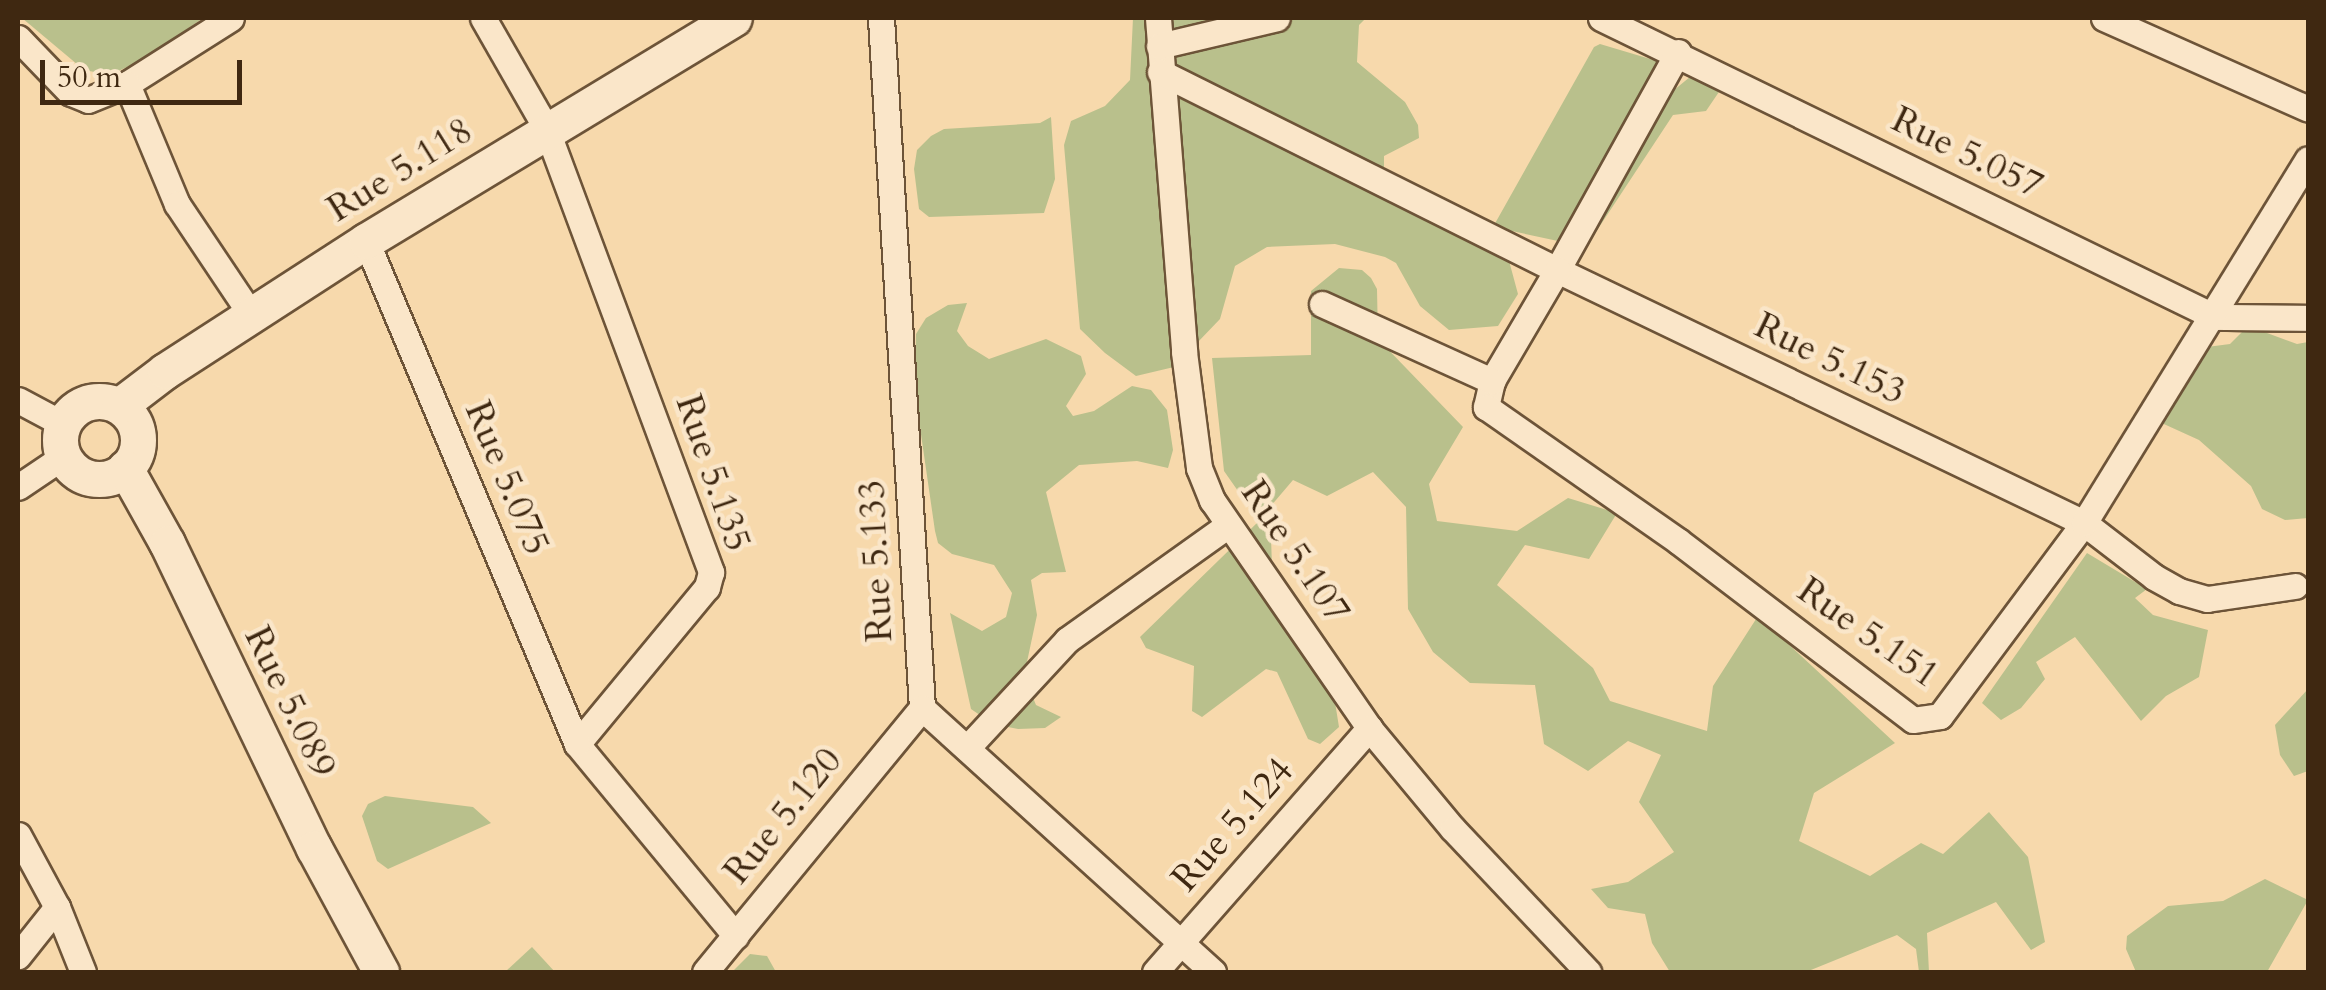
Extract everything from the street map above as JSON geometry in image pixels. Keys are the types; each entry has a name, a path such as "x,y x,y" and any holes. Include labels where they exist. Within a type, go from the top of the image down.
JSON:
{"street":[{"path":"18,38 71,93 88,100 127,84 231,18"},
{"path":"483,18 546,128"},
{"name":"Rue 5.118","path":"118,406 546,128 734,18"},
{"name":"Rue 5.133","path":"881,18 922,708"},
{"name":"Rue 5.107","path":"1158,18 1199,468 1228,525 1369,728 1453,829 1588,972"},
{"path":"1159,46 1277,18"},
{"name":"Rue 5.057","path":"1601,18 1678,52 2215,316 2308,318"},
{"path":"2104,18 2308,109"},
{"path":"2147,39 2165,18"},
{"path":"1322,304 1492,382 1678,52"},
{"name":"Rue 5.153","path":"1160,72 1556,270 2084,523 2154,577 2179,591 2207,599 2295,586"},
{"path":"127,84 177,204 252,316"},
{"name":"Rue 5.135","path":"546,128 711,572 706,586 576,744"},
{"name":"Rue 5.151","path":"1492,382 1486,407 1678,542 1913,720 1940,716 2084,523 2215,316 2308,159"},
{"name":"Rue 5.075","path":"366,242 576,744"},
{"path":"18,400 64,440 73,469 87,477 103,479 125,468 138,448 131,417 118,406 87,403 64,440 18,487"},
{"name":"Rue 5.089","path":"125,468 167,543 314,848 381,972"},
{"path":"967,748 1066,640 1228,525"},
{"path":"922,708 1213,972"},
{"name":"Rue 5.120","path":"705,972 922,708"},
{"name":"Rue 5.124","path":"1155,972 1369,728"},
{"path":"576,744 736,936"},
{"path":"18,835 57,907 83,972"},
{"path":"18,956 57,907"}],"green space":[{"path":"22,18 203,18 148,57 110,75 84,70"},
{"path":"1133,18 1366,18 1359,25 1357,62 1405,102 1418,125 1419,138 1384,156 1384,169 1456,204 1505,246 1518,294 1498,326 1449,330 1420,306 1396,263 1385,257 1335,244 1267,247 1235,266 1220,319 1174,367 1136,376 1105,353 1080,329 1064,145 1071,121 1105,106 1130,80"},
{"path":"1600,44 1657,61 1668,95 1696,72 1723,86 1706,111 1673,115 1586,247 1493,227 1594,47"},
{"path":"1051,117 1055,179 1044,213 929,217 919,209 914,169 917,150 931,136 944,129 1040,123"},
{"path":"1339,268 1362,270 1371,278 1377,289 1378,339 1463,427 1429,484 1437,521 1517,531 1568,498 1617,513 1589,559 1525,545 1497,585 1593,668 1610,701 1707,731 1713,686 1758,616 1895,743 1814,793 1799,841 1870,876 1921,843 1943,854 1989,812 2028,857 2045,942 2031,950 1996,902 1927,933 1929,972 1919,972 1916,949 1897,935 1806,972 1670,972 1652,943 1645,914 1608,908 1591,889 1628,882 1674,852 1639,802 1661,755 1628,741 1588,771 1544,744 1535,685 1470,683 1433,652 1408,609 1406,507 1373,472 1327,496 1293,480 1270,507 1272,567 1329,665 1339,727 1320,744 1308,739 1277,672 1266,669 1202,717 1192,711 1194,666 1146,648 1140,637 1259,521 1224,471 1212,358 1311,355 1311,291"},
{"path":"967,303 957,331 968,346 989,359 1046,339 1081,356 1086,374 1066,406 1073,416 1094,411 1132,386 1151,390 1167,410 1173,450 1168,468 1137,461 1079,465 1046,492 1066,572 1042,573 1031,580 1037,615 1024,676 1036,705 1061,717 1045,728 1018,729 993,724 971,709 950,613 982,631 1006,617 1012,593 994,565 952,554 938,543 935,531 915,393 916,334 926,318 948,305"},
{"path":"2248,326 2297,344 2308,342 2308,518 2285,520 2262,509 2251,486 2199,440 2155,420 2207,347 2230,344"},
{"path":"2087,553 2147,589 2135,598 2153,615 2208,630 2199,677 2166,696 2141,721 2075,637 2036,662 2045,679 2021,708 2001,720 1982,703"},
{"path":"2308,689 2308,771 2294,776 2280,755 2275,725"},
{"path":"385,796 473,807 491,823 388,869 377,861 362,816 368,804"},
{"path":"2265,879 2308,900 2267,972 2136,972 2126,949 2127,936 2168,906 2223,901"},
{"path":"532,947 555,972 505,972"},
{"path":"750,954 767,956 776,972 732,972"}]}
